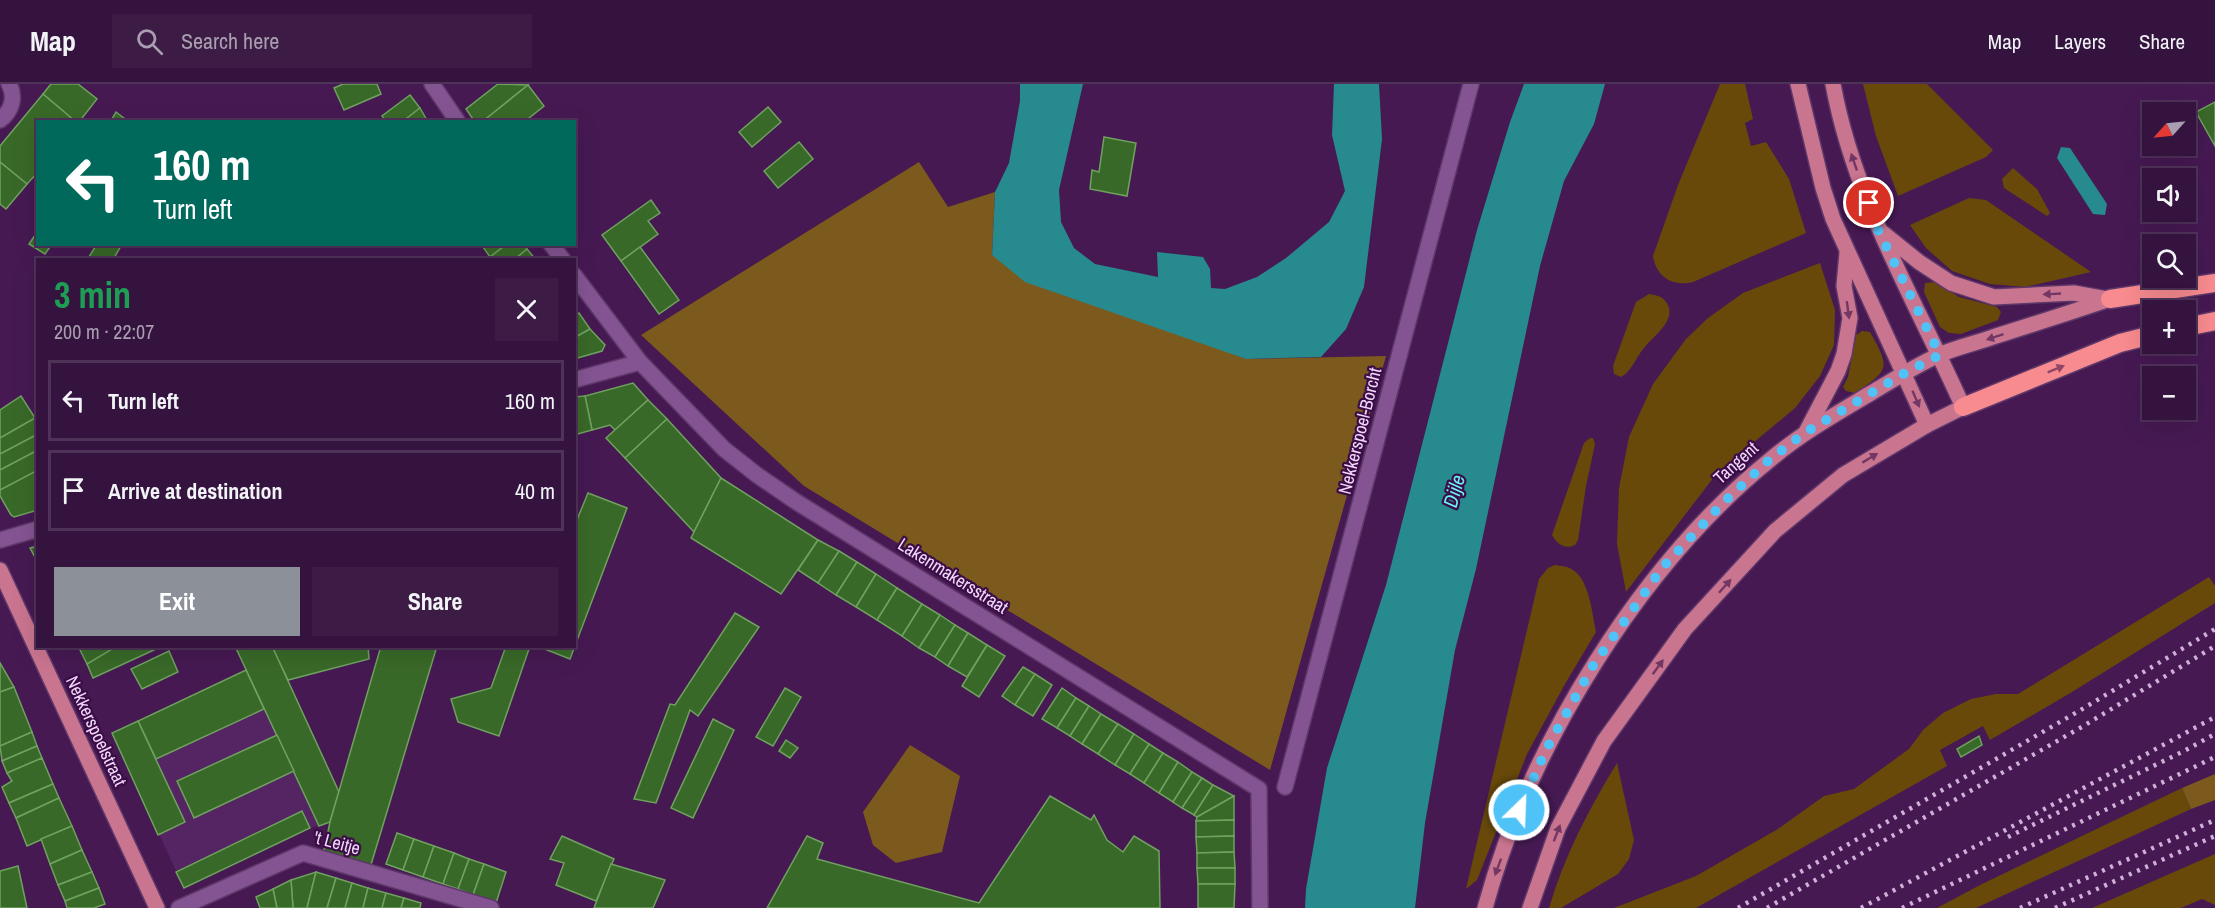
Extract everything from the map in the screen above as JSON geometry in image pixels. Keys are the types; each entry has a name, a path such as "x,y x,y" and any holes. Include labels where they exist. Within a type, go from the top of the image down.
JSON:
{"highway":[{"name":"Tangent","path":"2110,299 2215,283"},
{"path":"2196,325 2215,321"},
{"path":"1964,407 2120,343 2142,338"}],"main road":[{"path":"1798,84 1823,188 1847,252 1905,373 1927,425"},
{"path":"1530,908 1558,828 1604,741 1685,629 1775,531 1843,475 1927,425 1964,407 1878,230 1852,158 1833,84"},
{"path":"1878,230 1919,262 1951,283 1994,297 2074,293 2110,299"},
{"path":"1806,432 1838,371 1844,354 1850,318 1844,286 1847,252"},
{"name":"Tangent","path":"1485,908 1519,810 1547,748 1594,664 1663,567 1723,503 1769,460 1806,432 1905,373 1940,355 2110,299"},
{"name":"Nekkerspoelstraat","path":"0,570 5,591 157,908"}],"street":[{"path":"0,120 11,107 13,97 9,84"},
{"path":"432,84 457,120"},
{"name":"Nekkerspoel-Borcht","path":"1285,787 1471,84"},
{"name":"Lakenmakersstraat","path":"576,278 640,362 724,449 757,475 795,501 1260,789 1260,908"},
{"path":"576,379 640,362"},
{"path":"0,540 36,530"},
{"name":"'t Leitje","path":"179,908 303,853 491,908"}],"shaded area":[{"path":"1720,84 1745,84 1753,119 1745,123 1751,146 1766,142 1789,179 1806,233 1693,282 1672,282 1658,270 1653,256 1678,185"},
{"path":"1863,84 1927,84 1993,150 1986,157 1898,196 1876,136"},
{"path":"919,162 948,207 995,192 992,255 1246,359 1386,356 1270,770 804,486 641,335"},
{"path":"2013,168 2037,189 2050,213 2047,216 2004,188 2002,179"},
{"path":"1969,198 1986,200 2091,272 2025,287 1990,284 1952,271 1926,248 1910,225"},
{"path":"1820,263 1835,310 1834,345 1820,376 1795,408 1717,473 1626,592 1617,544 1619,488 1629,437 1653,384 1686,339 1708,318 1743,293"},
{"path":"1935,282 1959,297 1997,307 2001,312 1998,320 1961,334 1949,333 1940,327 1924,292 1925,283"},
{"path":"1649,294 1659,296 1664,300 1669,308 1667,321 1621,377 1614,374 1613,366 1636,302"},
{"path":"1862,331 1870,332 1881,354 1883,368 1875,379 1855,393 1846,391 1843,387 1848,377 1856,335"},
{"path":"1593,438 1595,444 1578,540 1575,545 1565,546 1556,541 1552,535 1584,443"},
{"path":"1555,565 1564,566 1579,575 1587,590 1596,632 1527,754 1477,880 1466,889 1539,579 1548,568"},
{"path":"2209,577 2215,586 2215,603 1990,740 1983,726 1940,750 1947,766 1696,908 1614,908 1696,876 1778,829 1824,796 1854,789 1909,749 1923,730 1943,713 1971,699 1996,694 2018,694"},
{"path":"246,670 319,826 310,828 184,888 112,733"},
{"path":"910,745 960,776 942,852 896,863 873,845 863,812"},
{"path":"1617,763 1634,840 1629,859 1618,874 1561,908 1549,908 1578,833"},
{"path":"2215,774 2215,800 2191,809 2182,788"},
{"path":"2182,788 2191,809 1976,908 1937,908 1982,884"},
{"path":"2215,854 2215,905 2202,899 2181,908 2092,908"}],"water":[{"path":"1020,84 1083,84 1059,190 1061,222 1074,248 1095,264 1158,277 1157,252 1203,257 1210,269 1211,288 1225,289 1257,277 1286,258 1329,222 1345,191 1332,135 1334,84 1379,84 1382,139 1364,287 1346,329 1321,357 1246,359 1025,282 992,255 995,192 1009,163 1020,101"},
{"name":"Dijle","path":"1524,84 1605,84 1594,124 1564,181 1540,266 1476,569 1455,650 1425,823 1415,908 1305,908 1306,889 1327,768 1386,585 1477,230"},
{"path":"2061,147 2070,148 2107,204 2105,215 2093,214 2057,158"}],"building":[{"path":"51,84 78,84 97,99 81,120 74,120 43,94"},
{"path":"343,84 377,84 381,94 344,110 334,88"},
{"path":"498,84 528,85 484,120 474,120 466,109"},
{"path":"528,85 544,106 526,120 484,120"},
{"path":"43,94 74,120 36,120 36,174 27,184 0,162 0,146"},
{"path":"410,95 420,108 405,120 385,120 382,116"},
{"path":"2215,102 2215,146 2196,112"},
{"path":"768,107 781,122 752,147 739,132"},
{"path":"420,108 427,120 405,120"},
{"path":"116,112 126,120 111,120"},
{"path":"1104,137 1136,143 1127,196 1090,189 1092,170 1099,172"},
{"path":"799,142 813,159 778,188 764,171"},
{"path":"0,162 27,184 6,209 0,204"},
{"path":"651,200 660,213 648,221 658,234 621,261 602,235"},
{"path":"36,234 36,246 51,246 45,254 29,244"},
{"path":"96,246 121,246 114,258 88,258"},
{"path":"482,246 504,246 490,257"},
{"path":"504,246 525,246 527,249 516,258 490,257"},
{"path":"640,247 679,300 659,314 621,261"},
{"path":"527,249 534,258 516,258"},
{"path":"579,313 590,329 576,337 576,315"},
{"path":"590,329 605,345 602,351 576,358 576,337"},
{"path":"633,383 648,400 615,430 610,425 592,430 585,396"},
{"path":"21,396 35,418 0,438 0,410"},
{"path":"585,396 592,430 576,434 576,397"},
{"path":"648,400 667,419 625,458 606,438"},
{"path":"36,418 36,435 0,454 0,438"},
{"path":"667,419 721,478 694,532 625,458"},
{"path":"36,435 36,451 0,470 0,454"},
{"path":"36,451 36,472 0,490 0,470"},
{"path":"36,471 36,511 14,517 0,496 0,490"},
{"path":"721,478 818,540 781,594 691,538"},
{"path":"588,493 627,508 576,643 576,522"},
{"path":"818,540 839,551 818,583 798,570"},
{"path":"36,546 36,559 30,548"},
{"path":"839,551 857,562 836,595 818,583"},
{"path":"857,562 876,574 856,607 836,595"},
{"path":"876,574 897,588 877,620 856,607"},
{"path":"897,588 922,604 902,636 877,620"},
{"path":"922,604 940,615 919,648 902,636"},
{"path":"735,613 759,627 698,716 690,710 656,803 634,799 670,704 675,705"},
{"path":"940,615 955,625 935,657 919,648"},
{"path":"955,625 968,633 948,666 935,657"},
{"path":"968,633 987,645 967,677 948,666"},
{"path":"987,645 1005,656 979,697 962,686"},
{"path":"83,648 117,648 87,664 80,650"},
{"path":"114,648 156,649 93,678 87,664"},
{"path":"236,648 273,648 339,792 330,822 319,826"},
{"path":"273,648 368,648 369,659 288,680"},
{"path":"380,648 436,648 370,868 323,855 330,822"},
{"path":"505,648 529,648 499,736 458,722 451,699 491,688"},
{"path":"542,648 574,648 570,659"},
{"path":"169,651 178,672 142,689 131,669"},
{"path":"0,663 14,687 0,692"},
{"path":"1023,667 1035,674 1015,705 1002,696"},
{"path":"246,670 264,709 156,759 138,721"},
{"path":"1035,674 1052,685 1033,716 1015,705"},
{"path":"14,687 32,732 0,746 0,692"},
{"path":"785,688 801,697 773,746 756,737"},
{"path":"1062,688 1076,698 1057,728 1042,719"},
{"path":"1076,698 1089,706 1070,736 1057,728"},
{"path":"1089,706 1101,714 1082,744 1070,736"},
{"path":"1101,714 1118,724 1098,754 1082,744"},
{"path":"713,719 734,730 693,818 671,808"},
{"path":"138,721 185,822 158,835 112,733"},
{"path":"1118,724 1134,734 1115,765 1098,754"},
{"path":"32,732 37,746 2,761 0,746"},
{"path":"1134,734 1149,744 1130,774 1115,765"},
{"path":"277,735 294,771 194,818 177,781"},
{"path":"1979,736 1982,745 1961,757 1957,749"},
{"path":"786,740 798,748 790,758 779,751"},
{"path":"1149,744 1163,753 1144,783 1130,774"},
{"path":"37,746 42,758 7,773 2,761"},
{"path":"1163,753 1178,762 1159,793 1144,783"},
{"path":"42,758 53,784 9,803 2,787 12,781 7,773"},
{"path":"1178,762 1192,772 1173,802 1159,793"},
{"path":"1192,772 1202,778 1182,808 1173,802"},
{"path":"1202,778 1213,785 1194,815 1182,808"},
{"path":"53,784 59,798 16,818 9,803"},
{"path":"1213,785 1234,796 1197,817 1194,815"},
{"path":"1050,796 1091,820 1094,815 1107,840 1123,852 1134,836 1159,851 1160,908 767,908 807,836 823,843 817,859 979,903"},
{"path":"1234,796 1234,820 1196,821 1197,817"},
{"path":"59,798 72,826 27,846 16,818"},
{"path":"302,811 310,828 184,888 176,872"},
{"path":"1234,820 1234,836 1196,837 1196,821"},
{"path":"72,826 82,850 50,864 41,839"},
{"path":"397,833 414,839 403,870 386,864"},
{"path":"562,836 614,859 596,901 556,885 564,863 550,859"},
{"path":"1234,836 1234,852 1197,853 1196,837"},
{"path":"414,839 434,846 423,877 403,870"},
{"path":"434,846 454,853 443,884 423,877"},
{"path":"82,850 92,872 58,885 50,864"},
{"path":"1234,852 1235,868 1197,868 1197,853"},
{"path":"454,853 469,859 458,889 443,884"},
{"path":"469,859 484,864 473,895 458,889"},
{"path":"484,864 506,872 496,903 473,895"},
{"path":"611,864 665,880 653,908 594,908"},
{"path":"18,866 27,908 0,908 0,871"},
{"path":"1197,868 1235,868 1235,884 1198,884"},
{"path":"92,872 99,888 65,901 58,885"},
{"path":"316,872 307,908 293,908 291,880"},
{"path":"316,872 336,878 327,908 307,908"},
{"path":"336,878 352,883 345,908 327,908"},
{"path":"291,880 293,908 277,908 273,889"},
{"path":"352,883 368,888 363,908 345,908"},
{"path":"1198,884 1235,884 1234,908 1198,908"},
{"path":"99,888 105,904 94,908 67,908 65,901"},
{"path":"368,888 386,893 382,908 363,908"},
{"path":"273,889 277,908 260,908 256,897"},
{"path":"386,893 404,898 401,908 382,908"},
{"path":"404,898 421,903 420,908 401,908"}],"railway":[{"path":"1738,908 2079,711 2215,629"},
{"path":"1767,908 2085,725 2215,646"},
{"path":"1861,908 2215,717"},
{"path":"2008,837 2215,734"},
{"path":"1902,908 2215,757"},
{"path":"2020,908 2215,820"},
{"path":"2055,908 2215,836"}],"route":[{"path":"1519,810 1547,748 1594,664 1663,567 1723,503 1769,460 1806,432 1905,373 1940,355 1878,230 1869,203"}]}
